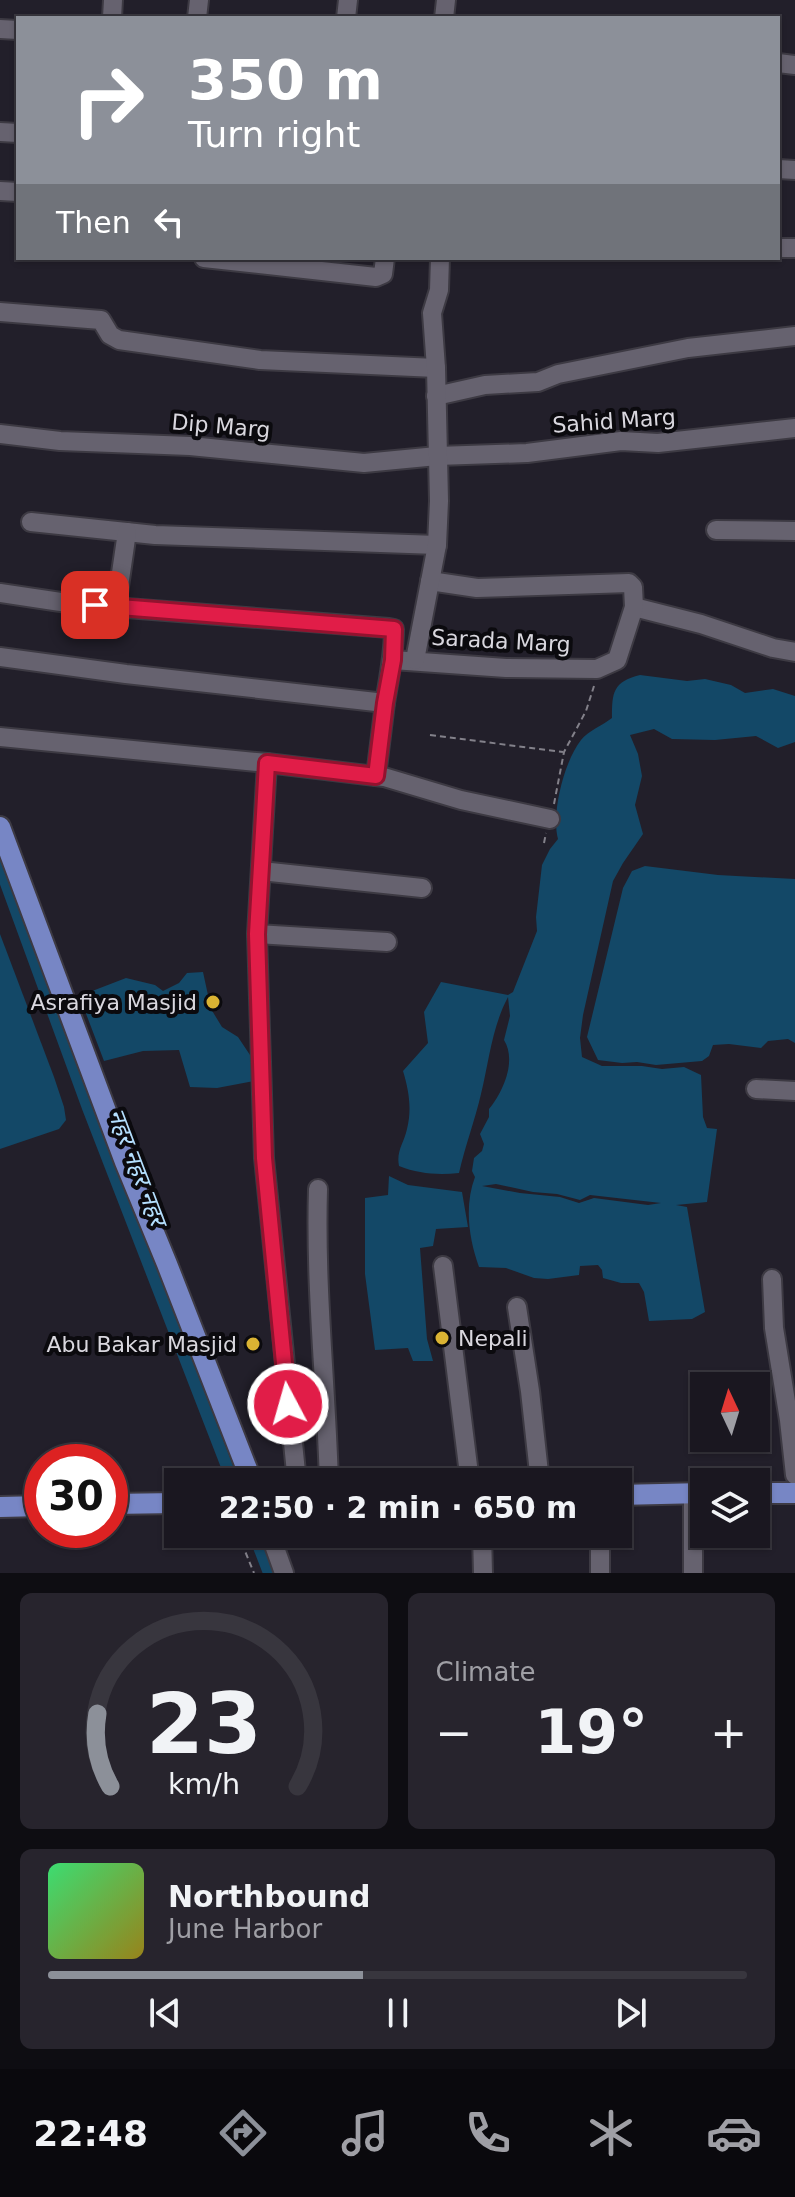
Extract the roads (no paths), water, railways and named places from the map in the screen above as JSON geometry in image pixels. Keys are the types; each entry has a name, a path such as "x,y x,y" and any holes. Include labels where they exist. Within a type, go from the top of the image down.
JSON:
{"main road":[{"path":"0,827 125,1162 247,1468"},
{"path":"632,1494 690,1492"},
{"path":"770,1493 795,1493"},
{"path":"128,1504 164,1503"},
{"path":"0,1507 24,1506"}],"street":[{"path":"222,260 376,277 383,274 385,260"},
{"path":"415,660 437,545 439,501 432,313 439,290 440,260"},
{"path":"0,312 101,320 110,335 119,340 260,360 436,368"},
{"path":"436,396 485,385 538,382 558,374 688,348 795,336"},
{"name":"Sahid Marg","path":"437,456 527,453 621,441 658,443 795,428"},
{"name":"Dip Marg","path":"0,434 60,441 190,446 364,463 437,456"},
{"path":"31,522 155,535 437,545"},
{"path":"716,530 795,531"},
{"path":"116,607 127,532"},
{"path":"430,581 477,588 629,583 633,587 634,607 795,652"},
{"path":"0,593 116,607 394,629 393,660 376,776"},
{"name":"Sarada Marg","path":"393,660 506,668 597,669 617,660 634,607"},
{"path":"0,657 385,703"},
{"path":"0,737 376,776 461,800 550,819"},
{"path":"267,763 257,934 264,1158 296,1468"},
{"path":"261,871 422,888"},
{"path":"257,934 387,942"},
{"path":"756,1089 795,1091"},
{"path":"318,1189 318,1298 329,1468"},
{"path":"443,1266 468,1468"},
{"path":"772,1279 774,1328 795,1475"},
{"path":"517,1307 538,1468"},
{"path":"275,1548 284,1573"},
{"path":"482,1548 483,1573"},
{"path":"600,1548 600,1573"},
{"path":"693,1573 695,1548"}],"water":[{"path":"640,675 687,681 705,679 731,685 745,693 773,689 795,696 795,742 778,748 756,736 715,740 672,739 654,729 630,735 642,776 635,805 643,834 613,881 583,1015 580,1038 582,1057 602,1066 684,1067 701,1075 703,1117 707,1128 717,1129 707,1202 676,1205 687,1207 705,1312 692,1319 649,1321 644,1292 639,1283 621,1283 603,1278 598,1265 580,1266 579,1275 548,1279 534,1278 506,1268 479,1267 469,1222 475,1177 472,1171 474,1158 482,1151 484,1144 480,1134 509,1067 508,1048 504,1040 510,1016 508,997 495,1032 459,1173 421,1172 399,1166 398,1161 409,1114 403,1071 428,1043 424,1012 441,982 508,995 513,992 537,931 542,865 558,839 556,816 560,788 569,761 584,737 612,718 614,695 619,685","holes":["496,1184 580,1200 590,1195 661,1203 648,1205 594,1198 579,1203 560,1197 482,1186"]},
{"path":"645,866 718,875 795,879 795,1043 788,1039 768,1041 761,1048 713,1045 709,1056 702,1061 656,1065 598,1060 587,1037 623,888 632,871"},
{"path":"0,934 54,1077 66,1120 59,1129 0,1149"},
{"path":"203,972 211,1009 222,1027 238,1037 252,1058 254,1081 217,1088 190,1087 179,1050 143,1051 104,1061 85,1011 87,993 126,978 155,985 163,991 179,983 187,973"},
{"path":"389,1176 408,1185 462,1192 468,1227 436,1229 433,1246 420,1248 427,1339 433,1361 413,1361 408,1348 375,1350 365,1274 365,1198 388,1195"}],"waterway":[{"name":"नहर नहर नहर","path":"0,867 88,1108 228,1468"},
{"name":"नहर नहर नहर","path":"259,1548 269,1573"}],"place":[{"name":"Asrafiya Masjid","path":"213,1002"},
{"name":"Nepali","path":"442,1338"},
{"name":"Abu Bakar Masjid","path":"253,1344"}]}
